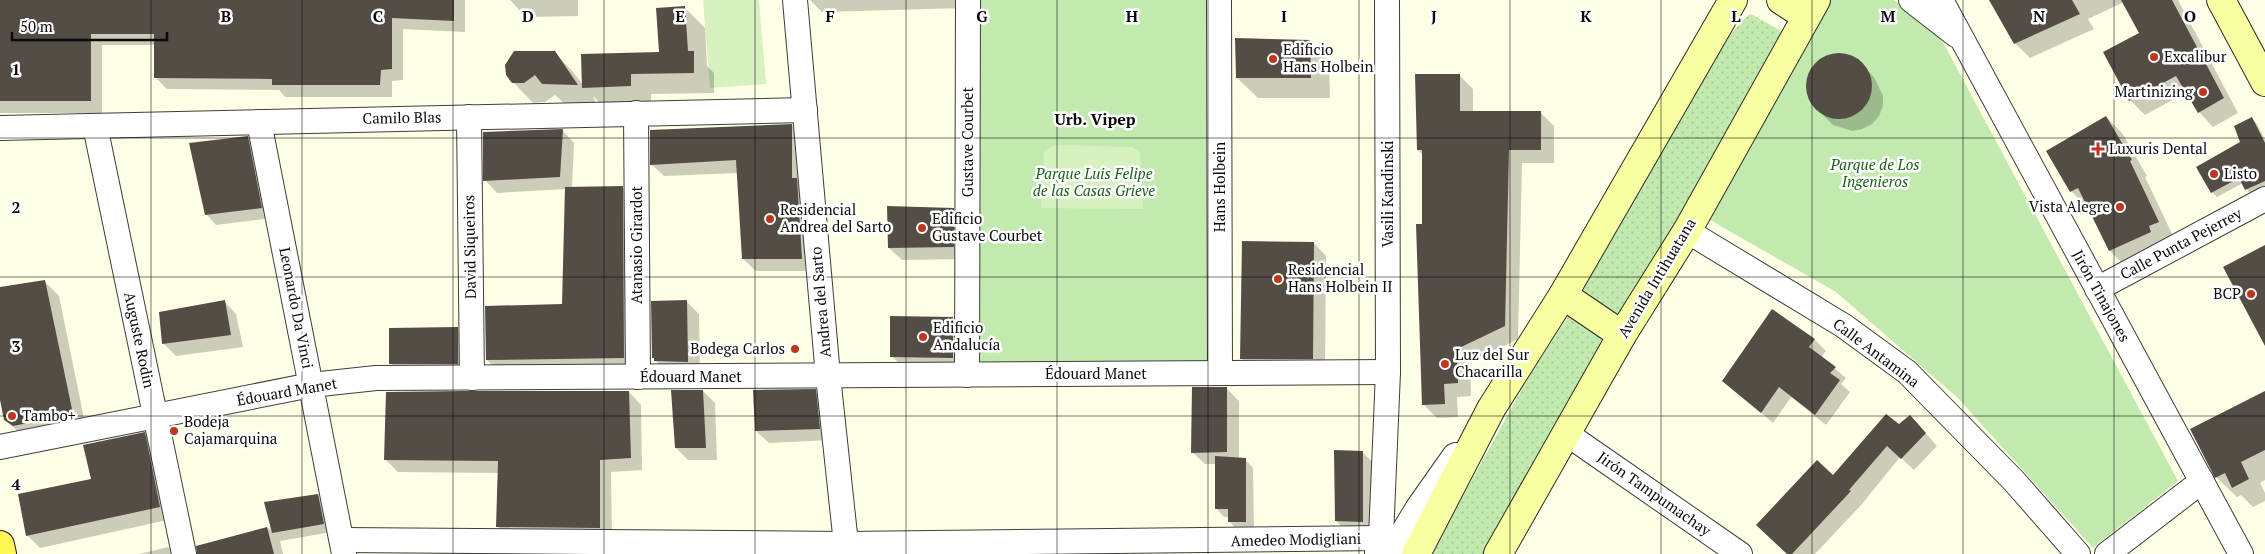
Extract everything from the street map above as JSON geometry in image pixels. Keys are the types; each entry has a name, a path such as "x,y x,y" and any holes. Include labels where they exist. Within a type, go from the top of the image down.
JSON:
{"main road":[{"path":"1416,554 1491,409 1563,295 1733,0"},
{"path":"1782,0 1811,8"},
{"path":"2221,0 2265,82"},
{"name":"Avenida Intihuatana","path":"1498,554 1622,335 1687,231 1811,8"},
{"path":"1563,295 1622,335"},
{"path":"0,545 2,554"}],"street":[{"name":"Andrea del Sarto","path":"795,0 828,376 846,544"},
{"name":"Gustave Courbet","path":"967,375 968,0"},
{"name":"Hans Holbein","path":"1219,0 1220,373"},
{"name":"Vasili Kandinski","path":"1383,549 1388,372 1387,0"},
{"name":"Jirón Tinajones","path":"1911,0 1960,37"},
{"name":"Jirón Tinajones","path":"1941,0 2241,554"},
{"name":"Camilo Blas","path":"0,128 804,110"},
{"name":"Atanasio Girardot","path":"636,113 638,377"},
{"name":"David Siqueiros","path":"469,117 472,378"},
{"name":"Leonardo Da Vinci","path":"258,122 343,547"},
{"name":"Auguste Rodin","path":"95,126 184,554"},
{"name":"Calle Punta Pejerrey","path":"2097,289 2265,199"},
{"name":"Calle Antamina","path":"1687,231 1844,326 1907,372 2014,481 2078,554"},
{"name":"Édouard Manet","path":"0,447 311,385 376,378 1388,372"},
{"path":"1383,549 1420,508 1491,409"},
{"name":"Jirón Tampumachay","path":"1567,434 1740,554"},
{"path":"2106,554 2202,481"},
{"path":"1384,486 1393,505 1406,510 1420,508"},
{"name":"Amedeo Modigliani","path":"343,547 737,549 846,544 1343,547 1383,549"}],"green space":[{"path":"703,0 759,0 766,84 710,88"},
{"name":"Parque Luis Felipe de las Casas Grieve","path":"976,0 1212,0 1212,364 974,367"},
{"name":"Parque de Los Ingenieros","path":"1831,0 1894,0 1938,33 2178,481 2093,548 1958,398 1836,292 1710,220"},
{"path":"1751,14 1790,36 1619,320 1580,296 1617,226 1716,53 1739,25"},
{"path":"1054,145 1132,147 1140,153 1143,209 1041,208 1044,151"},
{"path":"1571,312 1611,335 1484,554 1431,554 1528,378"}],"building":[{"path":"0,0 454,0 454,21 392,18 392,69 381,70 380,85 272,85 272,79 154,78 154,34 91,34 91,101 0,101"},
{"path":"1989,0 2072,0 2080,14 2014,44"},
{"name":"Excalibur","path":"2121,0 2172,0 2224,98 2198,113 2176,76 2129,101 2103,52 2139,33"},
{"path":"685,6 688,51 694,51 694,73 631,74 631,86 582,88 581,54 659,52 656,8"},
{"name":"Edificio Hans Holbein","path":"1235,38 1310,40 1311,78 1236,78"},
{"path":"514,51 555,51 578,85 542,84 535,75 524,83 512,83 506,75 505,65"},
{"path":"1839,53 1851,56 1862,63 1869,74 1872,86 1869,98 1862,109 1851,116 1839,119 1827,116 1816,109 1809,98 1806,86 1809,74 1816,63 1827,56"},
{"path":"1415,74 1460,74 1460,111 1541,111 1541,150 1509,150 1505,326 1457,349 1458,383 1444,384 1445,404 1422,405 1416,224 1422,224 1422,150 1417,150"},
{"path":"2106,116 2132,160 2130,161 2159,222 2149,226 2151,232 2109,251 2078,188 2070,192 2046,151"},
{"path":"2252,117 2265,143 2265,181 2245,190 2239,178 2211,193 2196,167 2240,142 2234,126"},
{"path":"792,124 792,178 797,178 802,259 742,259 736,160 650,165 650,130"},
{"path":"563,129 560,177 483,181 483,132"},
{"path":"248,136 262,208 205,215 189,143"},
{"path":"623,186 624,358 486,360 485,306 562,304 565,187"},
{"name":"Edificio Gustave Courbet","path":"887,206 954,208 954,247 888,248"},
{"name":"Residencial Hans Holbein II","path":"1242,241 1314,242 1313,359 1240,359"},
{"name":"BCP","path":"2265,245 2265,346 2223,267"},
{"path":"45,280 73,414 13,426 4,420 0,400 0,287"},
{"path":"225,300 231,335 162,344 159,312"},
{"path":"687,300 688,362 654,361 654,358 652,358 651,301"},
{"path":"1772,309 1815,339 1809,347 1836,367 1830,373 1840,380 1815,415 1779,387 1761,413 1722,381"},
{"name":"Edificio Andalucía","path":"890,316 953,317 953,358 890,357"},
{"path":"458,327 458,364 389,364 389,328"},
{"path":"1192,387 1227,387 1227,452 1191,453"},
{"path":"816,389 820,429 755,431 753,390"},
{"path":"671,390 703,390 706,448 675,448"},
{"path":"629,391 631,458 600,460 600,528 496,527 498,461 384,460 386,392"},
{"path":"2265,391 2265,450 2241,462 2249,479 2232,488 2225,473 2215,478 2190,429"},
{"path":"1886,414 1899,424 1910,415 1926,433 1901,459 1887,446 1849,490 1851,491 1792,554 1787,554 1756,525 1817,460 1833,475"},
{"path":"145,432 160,507 26,536 18,494 91,479 83,445"},
{"path":"1334,450 1363,451 1363,522 1335,521"},
{"path":"1215,456 1246,458 1246,522 1228,522 1228,509 1215,509"},
{"path":"318,494 324,524 272,533 264,502"},
{"path":"267,527 274,554 197,554 196,546"}],"place":[{"name":"Excalibur","path":"2154,57"},
{"name":"Edificio Hans Holbein","path":"1273,59"},
{"name":"Martinizing","path":"2203,92"},
{"name":"Luxuris Dental","path":"2098,149"},
{"name":"Listo","path":"2214,174"},
{"name":"Vista Alegre","path":"2120,207"},
{"name":"Residencial Andrea del Sarto","path":"770,219"},
{"name":"Edificio Gustave Courbet","path":"922,228"},
{"name":"Residencial Hans Holbein II","path":"1278,279"},
{"name":"BCP","path":"2251,294"},
{"name":"Edificio Andalucía","path":"923,337"},
{"name":"Bodega Carlos","path":"795,349"},
{"name":"Luz del Sur Chacarilla","path":"1445,364"},
{"name":"Tambo+","path":"12,416"},
{"name":"Bodeja Cajamarquina","path":"174,431"}],"district":[{"name":"Urb. Vipep","path":"1095,119"}]}
